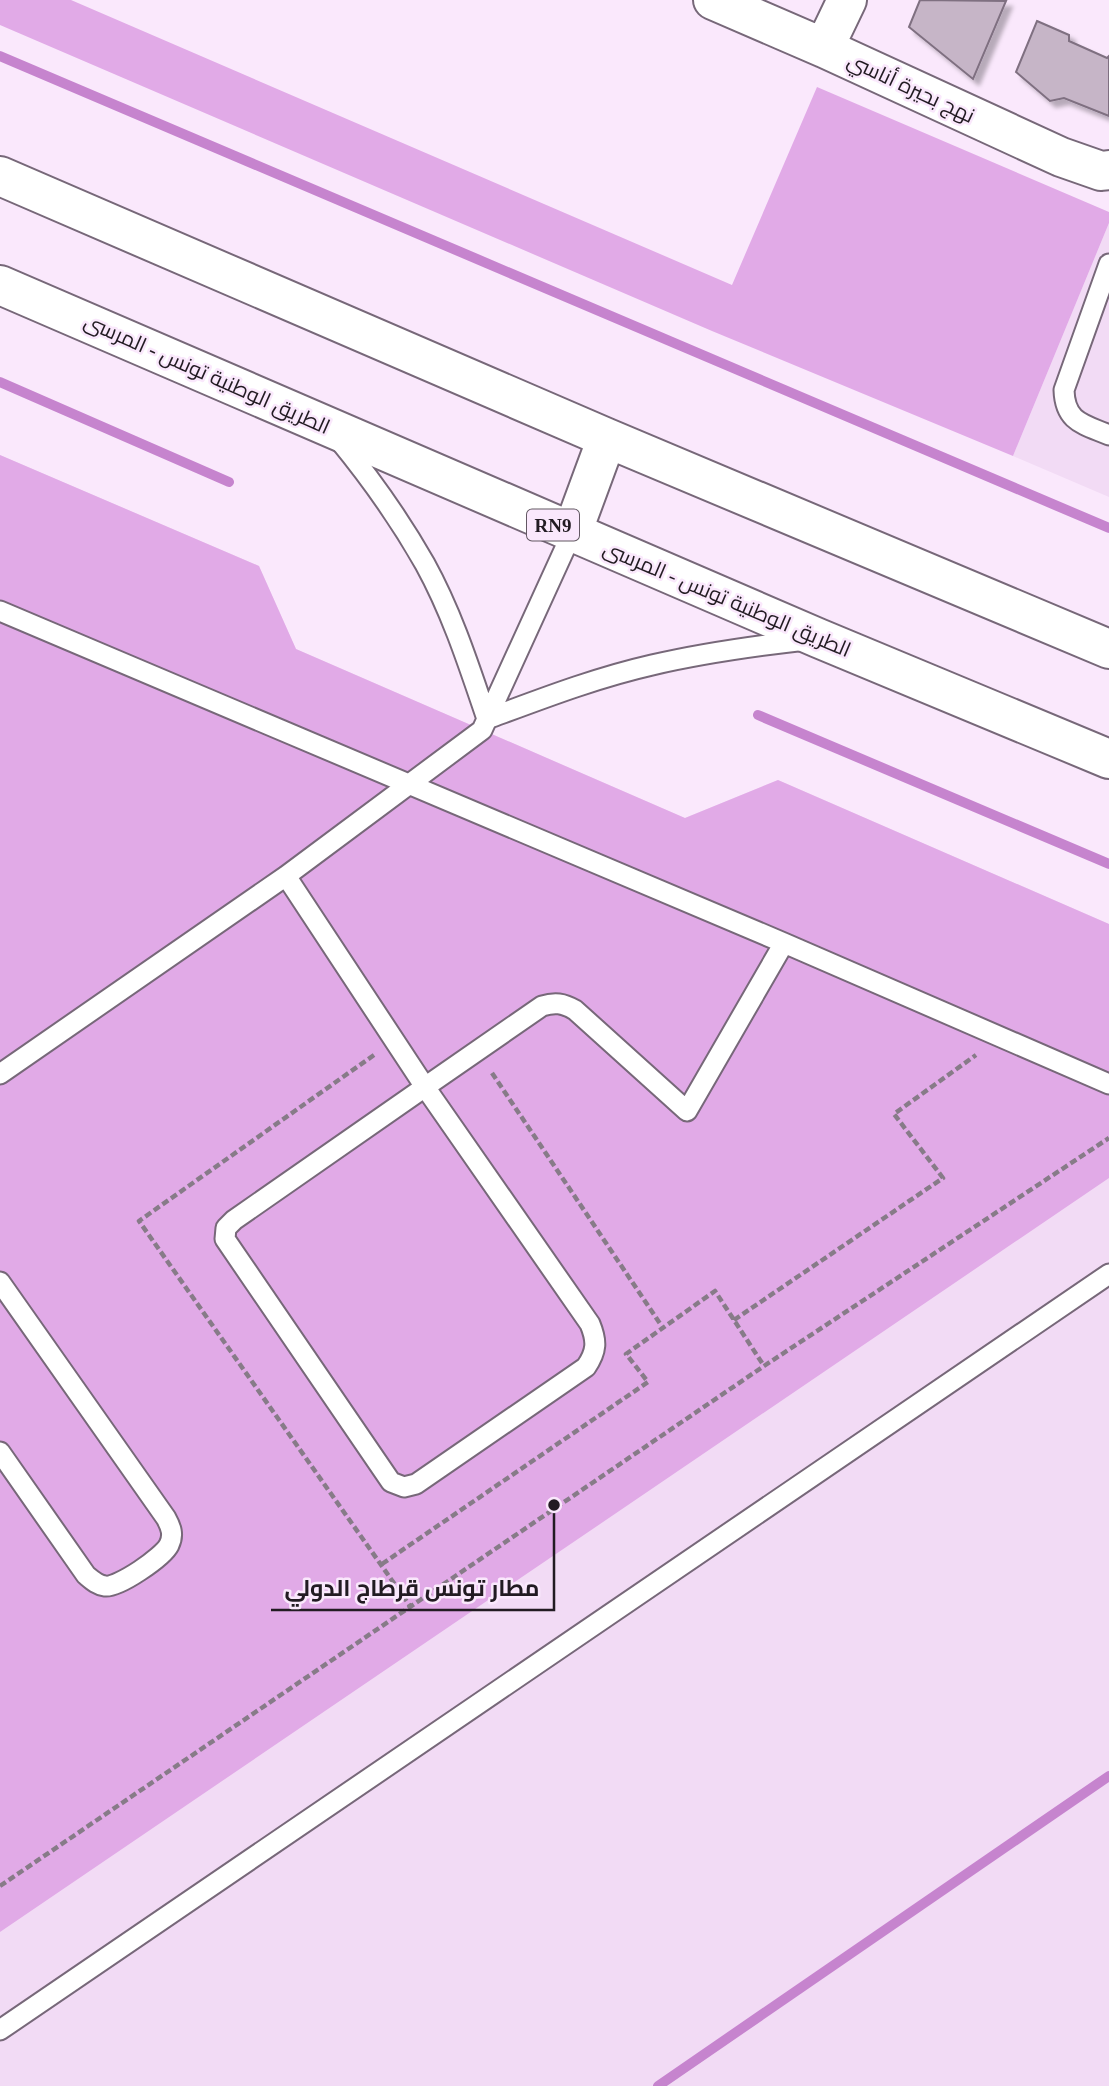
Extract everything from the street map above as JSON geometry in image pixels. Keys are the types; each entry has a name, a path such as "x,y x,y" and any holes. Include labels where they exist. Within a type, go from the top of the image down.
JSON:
{"main road":[{"name":"نهج بحيرة أناسي","path":"713,0 1061,157 1101,171 1109,170"},
{"path":"824,48 847,0"},
{"path":"0,176 607,438 1109,649"},
{"name":"الطريق الوطنية تونس - المرسى","path":"0,285 572,533 1109,760"},
{"path":"572,533 607,438"}],"lane":[{"path":"1107,428 1073,419 1064,406 1064,390 1109,264"},
{"path":"331,429 382,495 426,565 461,641 487,719"},
{"path":"0,1074 286,876 482,730 572,533"},
{"path":"0,611 1109,1084"},
{"path":"487,719 568,689 649,666 733,648 818,638"},
{"path":"286,876 425,1087 590,1324 596,1339 595,1354 586,1367 416,1483 404,1486 391,1482 225,1239 226,1228 234,1220 425,1087 542,1006 553,1002 565,1004 575,1010 687,1111 783,943"},
{"path":"0,2030 1109,1274"},
{"path":"0,1282 166,1518 172,1530 171,1542 164,1553 117,1585 94,1583 0,1452"}],"path":[{"path":"734,1320 943,1178 894,1114 1000,1037"},
{"path":"477,1051 663,1328"},
{"path":"0,1886 764,1366 1109,1138"},
{"path":"382,1564 648,1382 626,1354 715,1291 764,1366"}],"shaded area":[{"path":"0,0 71,0 732,285 817,87 1109,212 1109,223 1013,456 712,331 0,25"},
{"path":"1109,223 1109,497 1013,456"},
{"path":"0,455 259,566 296,649 685,818 778,780 1109,924 1109,2086 0,2086"},
{"path":"0,455 259,566 296,649 685,818 778,780 1109,924 1109,1178 0,1932"}],"building":[{"path":"920,0 1006,1 973,79 909,27"},
{"path":"1037,21 1069,35 1069,41 1107,58 1109,56 1109,116 1064,98 1050,101 1016,72"}],"waterway":[{"path":"0,56 1109,528"},
{"path":"0,382 229,482"},
{"path":"758,715 1109,864"},
{"path":"658,2086 1109,1776"}],"place":[{"name":"مطار تونس قرطاج الدولي","path":"554,1505"}]}
